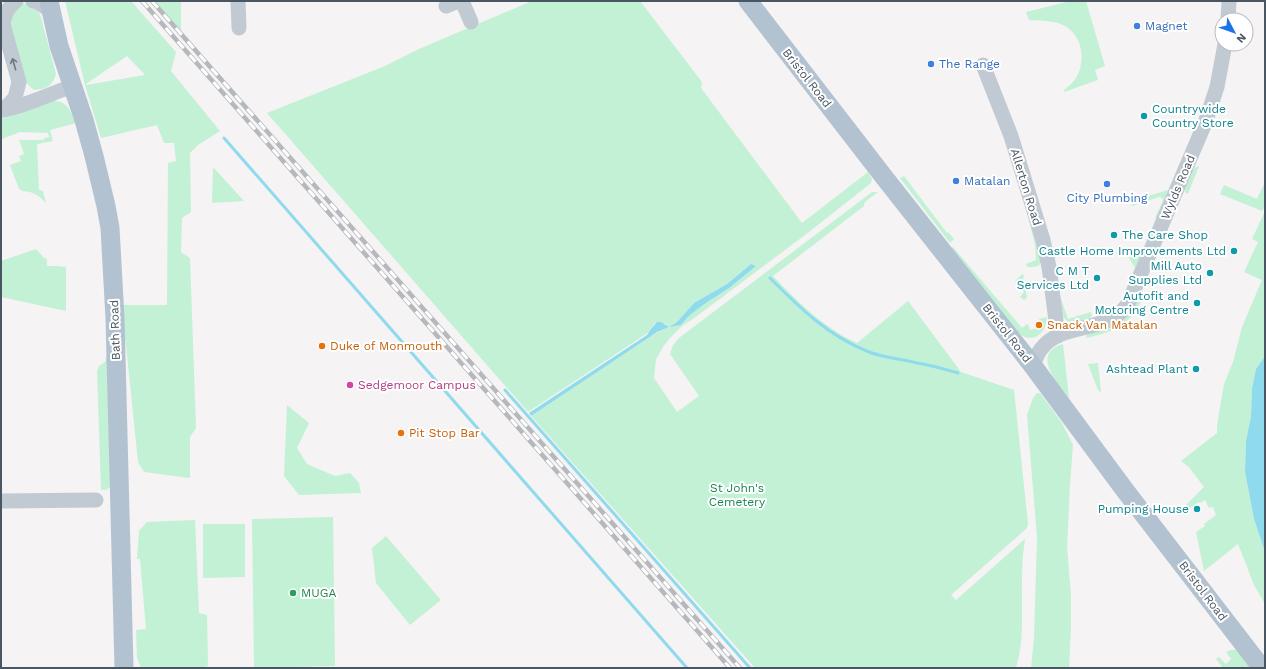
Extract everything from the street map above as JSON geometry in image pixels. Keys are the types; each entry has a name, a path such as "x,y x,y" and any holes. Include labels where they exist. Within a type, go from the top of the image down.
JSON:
{"main road":[{"name":"Bristol Road","path":"748,1 884,178 1033,366 1124,489 1262,668"},
{"name":"Bath Road","path":"50,6 59,46 84,120 94,156 110,228 115,318 124,668"}],"street":[{"path":"2,111 16,98 19,82 3,24 4,15 10,6 16,1"},
{"path":"33,1 50,6"},
{"path":"238,1 239,28"},
{"path":"462,1 471,22"},
{"path":"1228,12 1229,1"},
{"name":"Wylds Road","path":"1033,366 1040,349 1045,344 1058,336 1099,324 1115,317 1128,304 1205,123 1216,87 1223,52"},
{"name":"Allerton Road","path":"983,65 1010,136 1043,240 1049,267 1058,336"},
{"path":"19,82 39,95 52,93"},
{"path":"2,111 19,107 73,86"},
{"path":"1,501 96,500"}],"green space":[{"path":"65,1 131,1 176,52 171,71 220,131 198,145 190,153 191,212 182,218 181,252 190,258 196,428 190,437 190,478 144,472 138,462 126,345 119,305 167,305 168,163 176,161 174,143 164,143 157,125 101,138 85,85","holes":["127,56 145,75 86,85"]},
{"path":"155,1 181,1 181,31"},
{"name":"St John's Cemetery","path":"532,1 640,1 702,82 701,88 802,223 868,172 872,179 871,183 809,232 682,326 669,339 656,359 654,378 677,412 699,396 670,354 673,345 679,338 872,192 878,192 865,202 864,206 773,276 812,314 833,330 857,343 908,301 961,372 1014,390 1028,524 1027,528 951,595 956,600 1025,539 1022,566 1022,625 1016,668 755,668 531,416 648,337 669,327 664,323 655,323 649,332 528,412 267,113 385,66 419,49","holes":["751,264 756,266 732,285 697,309 681,325 670,326 677,322 694,303 727,284"]},
{"path":"1071,1 1086,1 1105,66 1095,70 1098,80 1064,92 1064,90 1076,78 1080,70 1082,57 1080,44 1073,33 1064,25 1050,21 1029,20 1026,12"},
{"path":"24,3 33,7 40,14 56,74 53,82 42,89 34,90 25,82 7,18 13,10"},
{"path":"53,101 62,102 70,111 76,123 50,130 53,141 37,144 39,190 43,191 46,203 34,193 19,189 10,165 21,161 19,156 24,154 19,140 43,140 49,137 48,133 20,132 2,139 1,119"},
{"path":"1199,166 1188,194 1185,192 1189,177 1193,170"},
{"path":"213,167 244,201 212,203"},
{"path":"904,176 947,233 948,232 954,239 950,243 900,178"},
{"path":"1265,182 1265,210 1263,209 1262,211 1220,194 1224,185 1257,199"},
{"path":"1168,190 1157,219 1155,218 1163,200 1162,198 1159,197 1132,206 1131,201"},
{"path":"1025,204 1042,261 1038,266 1034,267 1027,267 1026,264 1036,260 1035,245"},
{"path":"1265,211 1265,356 1256,369 1252,388 1251,416 1246,441 1245,472 1254,519 1265,552 1265,604 1254,585 1238,544 1204,571 1196,532 1205,526 1204,524 1216,515 1213,507 1209,508 1205,500 1200,503 1199,502 1184,512 1182,509 1204,487 1189,467 1181,461 1217,433 1224,384 1233,362 1242,327 1262,280 1244,272 1258,242 1252,239"},
{"path":"953,247 1022,328 1027,324 1030,330 1040,327 1039,319 1047,317 1047,322 1043,331 1032,338 1023,336 1017,332 951,248"},
{"path":"36,249 44,258 47,259 47,266 66,267 66,311 1,297 1,261"},
{"path":"1143,250 1135,268 1127,254"},
{"path":"1022,274 1024,276 1023,282 1027,298 1024,300 1020,297 1024,292 1015,281"},
{"path":"1058,290 1068,319 1091,312 1092,316 1081,322 1074,323 1065,319 1062,314"},
{"path":"1139,298 1143,298 1138,308 1121,326 1087,338 1086,337 1088,333"},
{"path":"1063,344 1069,398 1051,373 1047,359 1049,353 1054,348"},
{"path":"109,348 110,487 106,490 101,490 97,371 99,366 105,362"},
{"path":"1098,363 1101,392 1098,390 1088,364"},
{"path":"1037,393 1040,393 1062,423 1073,445 1067,547 1071,595 1069,668 1031,668 1034,638 1037,538 1027,415 1033,398"},
{"path":"287,405 309,423 297,448 307,464 335,476 350,473 359,483 361,493 299,495 284,476"},
{"name":"MUGA","path":"333,517 335,666 254,668 252,519"},
{"path":"195,520 199,613 207,615 208,666 202,668 141,668 137,658 136,630 146,629 140,559 137,559 139,531 147,522"},
{"path":"203,524 245,524 245,577 203,578"},
{"path":"386,536 441,600 410,625 376,583 372,548"},
{"path":"1230,650 1237,650 1251,668 1223,668 1216,659 1219,657 1226,664 1231,659 1226,652"}],"water":[{"path":"751,264 756,266 729,288 697,309 681,325 669,327 677,322 694,303 727,284"},
{"path":"657,322 661,322 669,327 657,332 531,416 529,413 647,335"},
{"path":"1265,356 1265,552 1254,519 1245,472 1246,441 1251,416 1252,388 1256,369"}],"waterway":[{"path":"224,138 687,668"},
{"path":"770,278 815,320 840,338 881,356 958,373"},
{"path":"505,390 750,668"}],"railway":[{"path":"142,1 730,668"},
{"path":"152,1 740,668"}],"place":[{"name":"Magnet","path":"1137,26"},
{"name":"The Range","path":"931,64"},
{"name":"Countrywide Country Store","path":"1144,116"},
{"name":"Matalan","path":"956,181"},
{"name":"City Plumbing","path":"1107,184"},
{"name":"The Care Shop","path":"1114,235"},
{"name":"Castle Home Improvements Ltd","path":"1234,251"},
{"name":"Mill Auto Supplies Ltd","path":"1210,273"},
{"name":"C M T Services Ltd","path":"1097,278"},
{"name":"Autofit and Motoring Centre","path":"1197,303"},
{"name":"Snack Van Matalan","path":"1039,325"},
{"name":"Duke of Monmouth","path":"322,346"},
{"name":"Ashtead Plant","path":"1196,369"},
{"name":"Sedgemoor Campus","path":"350,385"},
{"name":"Pit Stop Bar","path":"401,433"},
{"name":"Pumping House","path":"1197,509"},
{"name":"MUGA","path":"293,593"}]}
